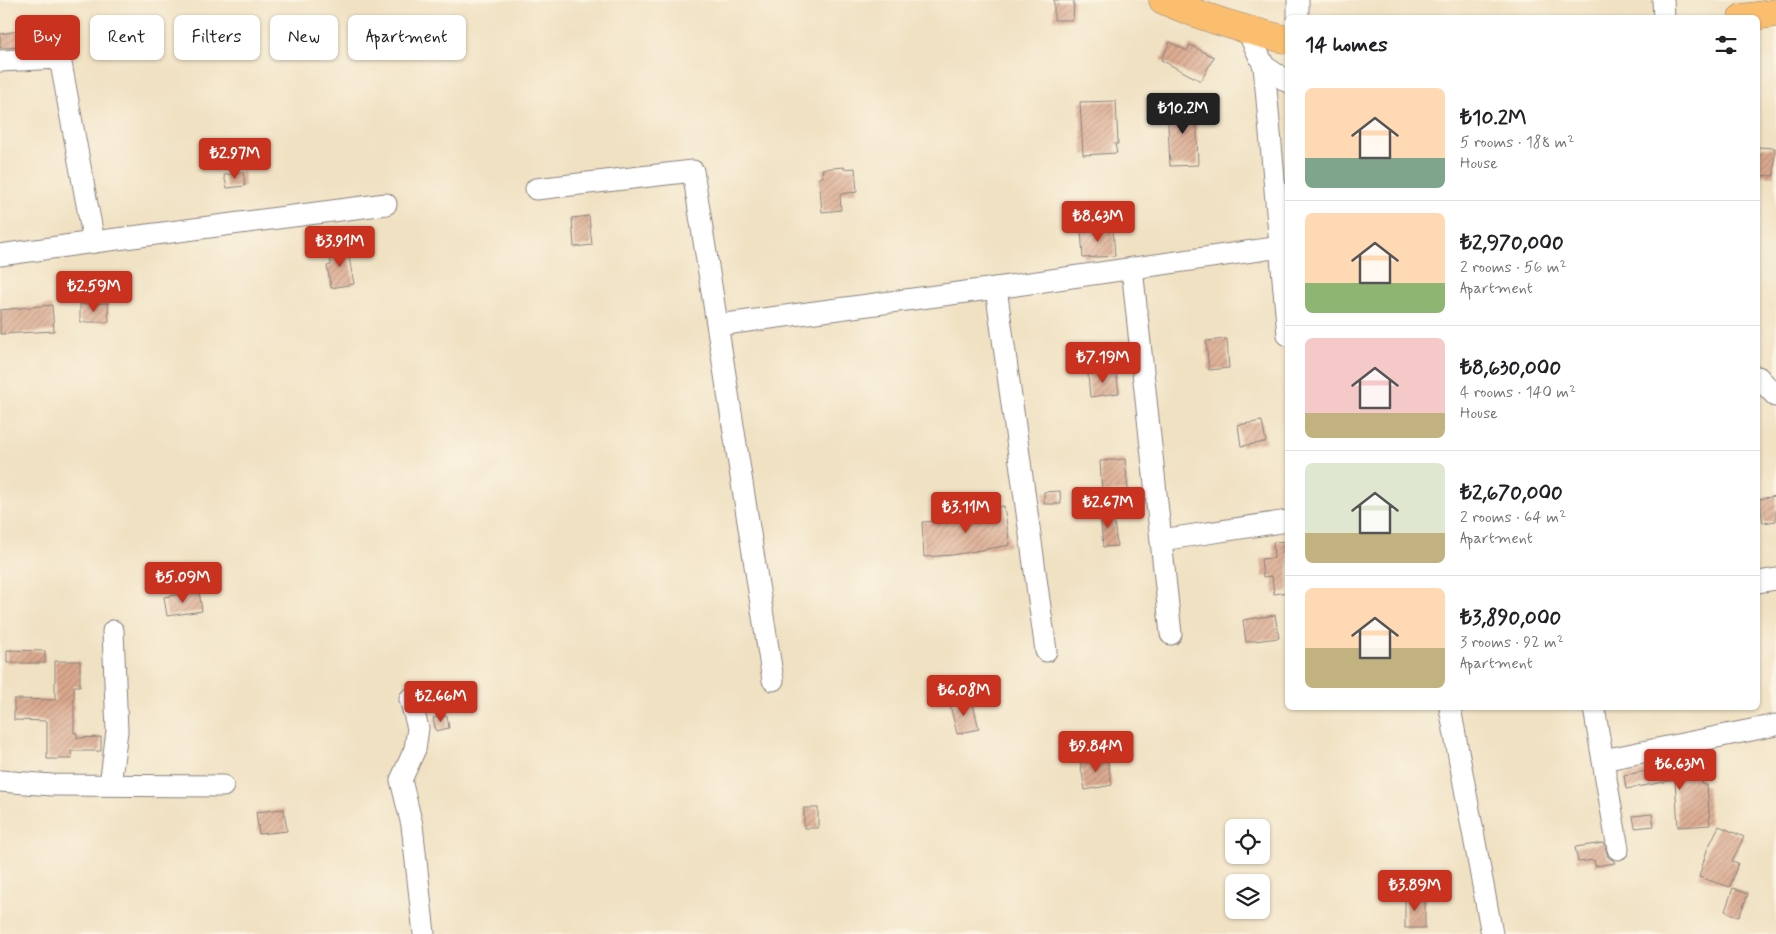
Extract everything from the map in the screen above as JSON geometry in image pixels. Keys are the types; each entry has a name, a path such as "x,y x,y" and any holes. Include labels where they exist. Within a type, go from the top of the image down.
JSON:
{"main road":[{"path":"1163,0 1214,20 1285,39"},
{"path":"1760,15 1776,13"}],"street":[{"path":"1298,0 1298,15"},
{"path":"1662,0 1664,15"},
{"path":"1247,30 1264,66 1285,302"},
{"path":"0,61 60,58 94,242"},
{"path":"1264,66 1285,80"},
{"path":"536,189 694,171 773,680"},
{"path":"0,255 386,204"},
{"path":"718,325 996,288 1280,247"},
{"path":"1132,268 1171,634"},
{"path":"996,288 1046,651"},
{"path":"1760,379 1776,396"},
{"path":"1161,540 1285,521"},
{"path":"1760,582 1776,579"},
{"path":"110,785 117,731 113,631"},
{"path":"410,699 418,728 415,749 402,780 412,824 424,934"},
{"path":"1450,710 1492,934"},
{"path":"1594,710 1618,849"},
{"path":"1603,760 1776,725"},
{"path":"0,782 52,785 223,786"}],"building":[{"path":"1054,0 1074,0 1073,20 1054,20"},
{"path":"15,32 15,47 0,48 0,34"},
{"path":"1170,42 1187,51 1190,45 1214,57 1201,81 1161,60"},
{"path":"1116,101 1118,144 1115,144 1117,153 1083,155 1080,102"},
{"path":"1196,104 1198,165 1170,166 1167,105"},
{"path":"1760,147 1775,148 1774,176 1760,175"},
{"path":"844,167 844,169 855,168 857,192 840,194 841,210 822,212 819,178 823,177 822,169"},
{"path":"243,172 245,186 227,188 224,175"},
{"path":"589,216 592,245 574,247 572,218"},
{"path":"1113,228 1115,256 1083,258 1081,230"},
{"path":"347,247 354,284 331,288 327,266 331,265 329,250"},
{"path":"108,303 109,322 80,322 80,304"},
{"path":"52,305 54,331 0,334 0,310"},
{"path":"1227,339 1229,368 1209,370 1206,341"},
{"path":"1116,371 1119,393 1090,397 1088,374"},
{"path":"1262,421 1266,442 1241,446 1238,425"},
{"path":"1125,459 1128,490 1102,492 1100,461"},
{"path":"1060,491 1061,504 1044,504 1044,492"},
{"path":"1776,496 1776,521 1763,523 1760,499"},
{"path":"1004,506 1010,545 952,555 924,557 922,522 969,519 968,512"},
{"path":"1113,510 1117,546 1103,547 1100,511"},
{"path":"1285,541 1285,592 1274,594 1272,576 1263,577 1261,559 1274,558 1273,542"},
{"path":"199,591 202,611 167,616 164,597"},
{"path":"1275,615 1279,638 1246,642 1243,620"},
{"path":"7,650 45,651 45,663 7,663"},
{"path":"55,661 80,661 80,686 74,686 74,733 77,733 77,738 101,737 101,751 71,751 72,759 47,759 47,721 14,720 14,699 55,700"},
{"path":"972,700 979,729 957,734 950,705"},
{"path":"447,716 449,728 436,731 433,718"},
{"path":"1107,757 1112,785 1085,790 1080,761"},
{"path":"1698,762 1703,785 1707,785 1710,825 1678,827 1675,780 1626,789 1624,775"},
{"path":"804,808 818,808 818,828 804,828"},
{"path":"284,809 287,831 259,834 256,812"},
{"path":"1652,814 1654,826 1635,828 1633,816"},
{"path":"1719,826 1744,837 1732,861 1738,863 1730,887 1699,877 1707,850"},
{"path":"1604,843 1608,857 1615,863 1595,866 1594,860 1578,862 1575,847"},
{"path":"1733,888 1748,894 1739,917 1725,911"},
{"path":"1405,897 1425,897 1425,928 1405,928"}]}
